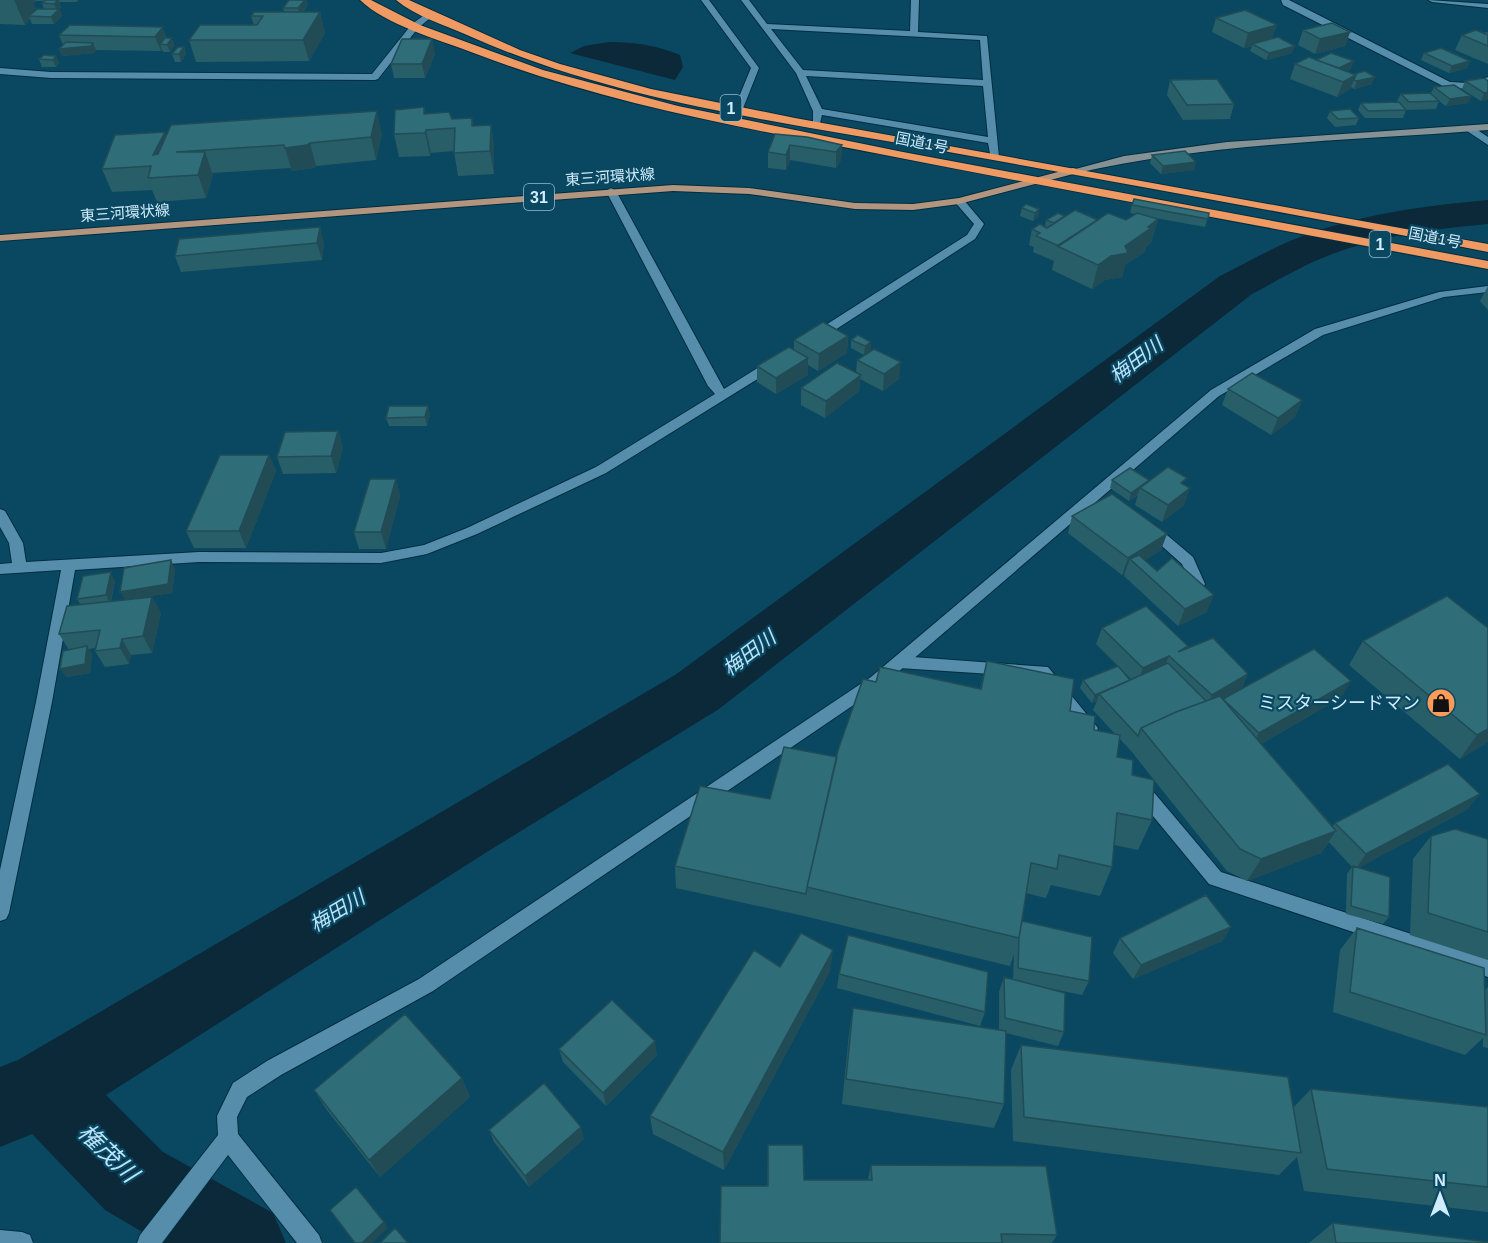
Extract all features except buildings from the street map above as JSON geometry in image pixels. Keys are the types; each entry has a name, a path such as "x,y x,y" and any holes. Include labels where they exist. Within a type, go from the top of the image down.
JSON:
{"highway":[{"name":"国道1号","path":"365,0 415,26 495,59 580,86 701,116 1032,182 1488,265"},
{"name":"国道1号","path":"401,0 448,25 555,66 674,96 816,125 1309,213 1488,248"}],"main road":[{"name":"東三河環状線","path":"0,238 673,188 722,188 873,207 913,207 959,201 1073,171"}],"street":[{"path":"705,0 755,68 739,109"},
{"path":"745,0 800,74 818,111 816,125"},
{"path":"914,34 915,0"},
{"path":"1285,0 1286,3 1448,85 1468,86 1488,80"},
{"path":"1432,0 1488,6"},
{"path":"0,71 51,75 375,77 415,26 430,15"},
{"path":"765,26 984,38 994,157"},
{"path":"800,74 986,83"},
{"path":"818,111 992,141"},
{"path":"1073,171 1130,156 1206,147 1488,127"},
{"path":"1470,129 1488,142"},
{"path":"611,191 714,386 723,396"},
{"path":"802,345 971,237 979,224 959,201"},
{"path":"148,1243 223,1144 228,1116 240,1090 274,1068 426,985 877,681 1102,495 1215,393 1319,332 1443,294 1488,289"},
{"path":"0,569 200,557 381,558 427,549 472,531 601,470 783,358"},
{"path":"0,514 16,543 20,568"},
{"path":"1140,522 1188,561 1198,584"},
{"path":"0,913 44,702 69,565"},
{"path":"899,662 1043,670 1103,743"},
{"path":"1133,779 1215,878 1488,968"},
{"path":"223,1144 311,1243"},
{"path":"0,1241 22,1243"}],"water":[{"path":"609,42 645,45 680,55 683,67 675,80 570,53 584,46"}],"waterway":[{"name":"梅田川","path":"44,1089 466,830 697,692 1236,285 1285,259 1336,238 1422,219 1488,212"},
{"name":"梅田川","path":"0,1107 44,1089"},
{"name":"権茂川","path":"44,1089 134,1181 243,1243"}],"place":[{"name":"ミスターシードマン","path":"1441,703"}]}
